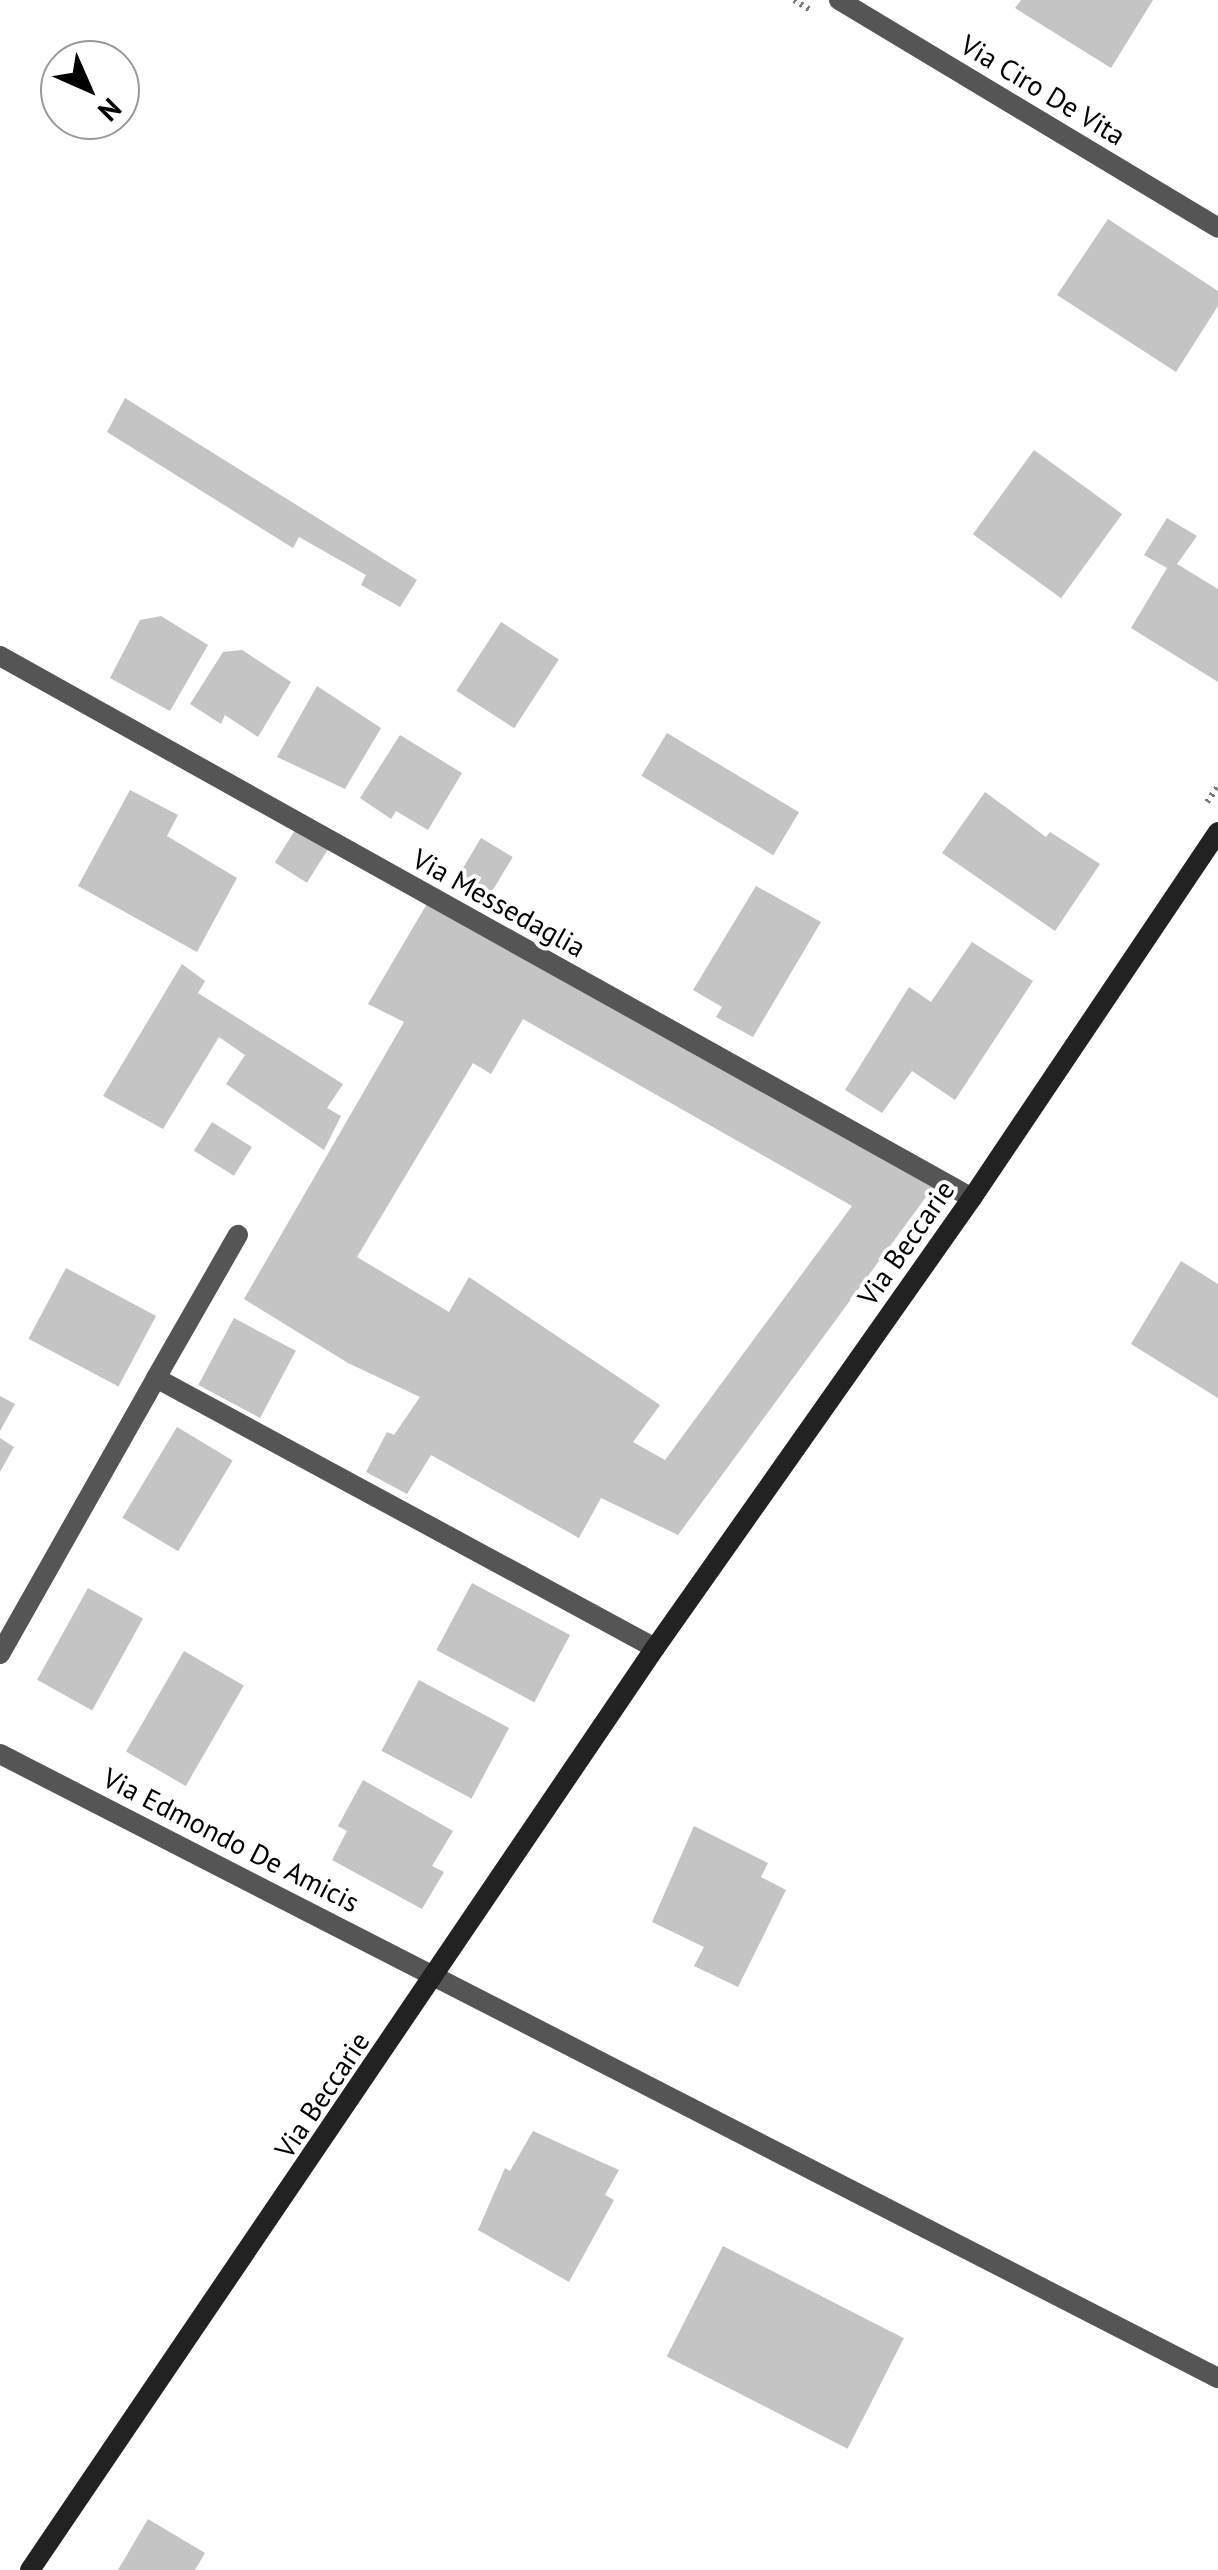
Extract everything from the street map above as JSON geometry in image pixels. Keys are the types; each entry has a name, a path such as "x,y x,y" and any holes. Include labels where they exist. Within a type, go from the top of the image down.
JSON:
{"main road":[{"name":"Via Beccarie","path":"30,2570 437,1974 654,1648 972,1198 1218,832"}],"street":[{"name":"Via Ciro De Vita","path":"838,0 1218,228"},
{"name":"Via Messedaglia","path":"0,656 972,1198"},
{"path":"0,1654 238,1234"},
{"path":"156,1378 654,1648"},
{"name":"Via Edmondo De Amicis","path":"0,1754 437,1974 1218,2378"}],"building":[{"path":"1021,0 1153,0 1111,68 1015,8"},
{"path":"1108,219 1218,291 1218,306 1176,372 1057,295"},
{"path":"125,398 417,580 400,607 361,585 366,575 299,537 293,548 107,432"},
{"path":"1034,450 1122,514 1061,598 973,534"},
{"path":"1167,518 1197,536 1177,564 1218,589 1218,682 1131,628 1167,568 1144,555"},
{"path":"161,616 208,645 170,711 110,678 140,620"},
{"path":"501,622 559,660 514,728 456,691"},
{"path":"242,650 291,682 258,737 225,715 221,724 190,704 223,652"},
{"path":"317,686 381,728 345,789 277,757"},
{"path":"667,733 799,812 773,855 641,776"},
{"path":"400,735 462,773 428,830 396,811 391,819 360,798"},
{"path":"130,790 178,815 167,836 237,878 197,952 78,886"},
{"path":"985,792 1046,837 1050,832 1100,864 1055,931 942,853"},
{"path":"297,827 329,847 307,883 275,863"},
{"path":"481,838 513,857 489,896 457,877"},
{"path":"756,886 821,922 753,1037 716,1017 722,1007 693,990"},
{"path":"428,902 937,1182 678,1535 601,1498 579,1538 431,1455 407,1494 366,1472 387,1432 394,1435 420,1397 348,1363 244,1299 404,1022 368,1004","holes":["523,1019 852,1206 665,1460 633,1442 660,1405 469,1277 449,1312 357,1257 473,1063 491,1074"]},
{"path":"972,942 1033,981 955,1100 912,1071 882,1113 845,1090 909,987 931,1002"},
{"path":"182,964 205,981 198,993 343,1084 327,1108 341,1116 324,1150 226,1084 245,1055 219,1037 163,1129 103,1096"},
{"path":"212,1122 252,1147 234,1176 194,1151"},
{"path":"1181,1261 1218,1284 1218,1398 1131,1344"},
{"path":"66,1268 156,1316 119,1387 28,1339"},
{"path":"234,1318 296,1351 260,1418 198,1385"},
{"path":"0,1396 15,1404 0,1431"},
{"path":"177,1427 233,1460 178,1551 122,1518"},
{"path":"0,1438 14,1447 0,1472"},
{"path":"472,1583 570,1635 534,1702 436,1650"},
{"path":"88,1588 143,1619 92,1710 37,1680"},
{"path":"184,1651 244,1686 186,1786 126,1751"},
{"path":"419,1680 509,1728 472,1799 381,1751"},
{"path":"363,1780 453,1831 432,1866 444,1872 422,1909 332,1860 347,1831 338,1826"},
{"path":"694,1826 768,1863 761,1877 786,1890 738,1987 694,1966 704,1947 652,1922"},
{"path":"533,2131 619,2170 605,2195 614,2200 569,2282 478,2230 505,2168 510,2171"},
{"path":"723,2246 904,2338 848,2449 667,2356"},
{"path":"148,2519 205,2553 195,2570 118,2570"}]}
